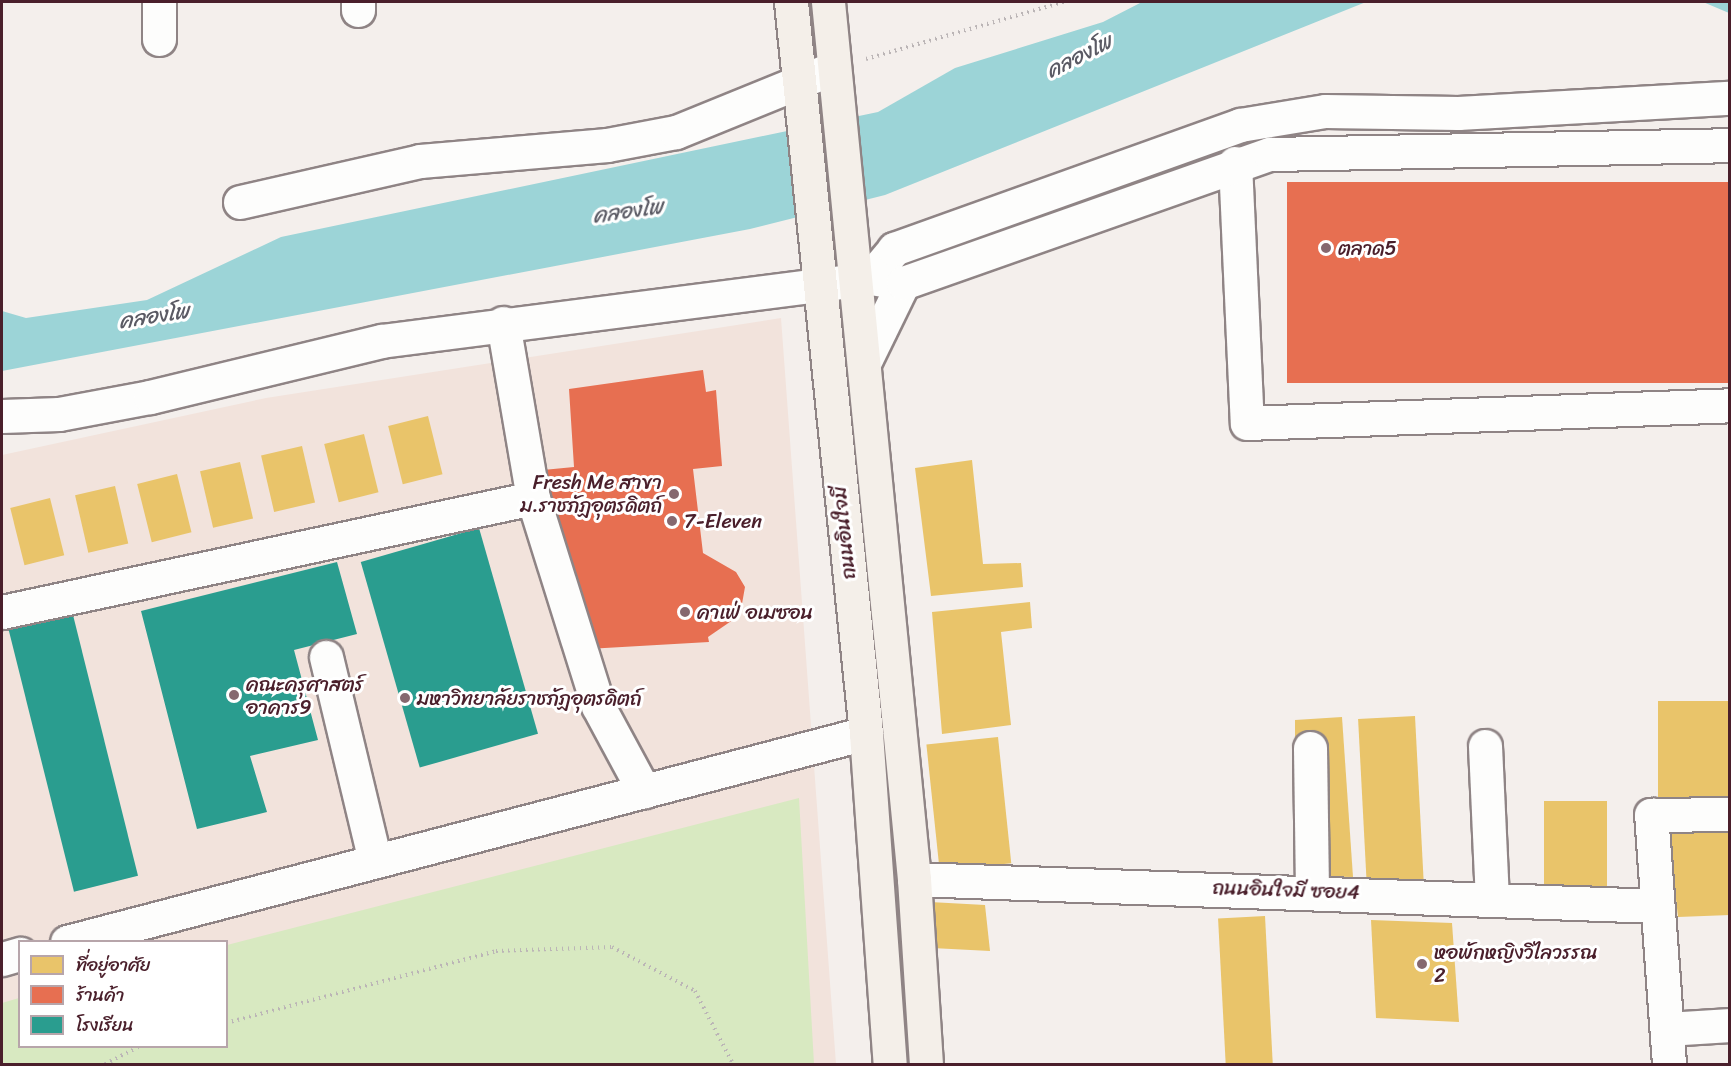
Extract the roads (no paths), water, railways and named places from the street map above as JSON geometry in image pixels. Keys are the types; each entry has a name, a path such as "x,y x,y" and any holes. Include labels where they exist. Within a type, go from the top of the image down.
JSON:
{"main road":[{"name":"ถนนอินใจมี","path":"791,2 816,278 866,733 890,1065"},
{"name":"ถนนอินใจมี","path":"828,2 835,79 860,274 864,363 914,879 926,1065"}],"street":[{"path":"159,2 159,39"},
{"path":"240,202 420,161 607,145 676,132 799,94 835,79"},
{"path":"860,274 894,249 1240,124 1325,111 1458,113 1730,98"},
{"path":"2,416 59,414 150,398 381,341 816,278 860,274 903,283 1235,163 1270,154 1730,146"},
{"path":"1235,163 1247,423 1730,405"},
{"path":"864,363 903,283"},
{"path":"503,323 533,498 598,706 644,791"},
{"path":"2,612 533,498"},
{"path":"326,657 375,861"},
{"path":"75,940 866,733"},
{"path":"1485,746 1492,899"},
{"path":"1310,748 1312,891"},
{"path":"1669,1065 1651,815 1730,814"},
{"name":"ถนนอินใจมี ซอย4","path":"914,879 1312,891 1657,906"},
{"path":"2,959 18,955"},
{"path":"1667,1029 1730,1025"}],"water":[{"name":"คลองโพ","path":"1142,2 1366,2 885,195 750,229 2,371 2,311 26,318 147,300 281,237 878,112 955,68 1103,22"},
{"path":"1703,2 1729,2 1729,13"}],"place":[{"name":"ตลาด5","path":"1326,248"},
{"name":"Fresh Me สาขา ม.ราชภัฏอุตรดิตถ์","path":"674,494"},
{"name":"7-Eleven","path":"672,521"},
{"name":"คาเฟ่ อเมซอน","path":"685,612"},
{"name":"คณะครุศาสตร์ อาคาร9","path":"234,695"},
{"name":"มหาวิทยาลัยราชภัฏอุตรดิตถ์","path":"405,698"},
{"name":"หอพักหญิงวิไลวรรณ 2","path":"1422,964"}]}
